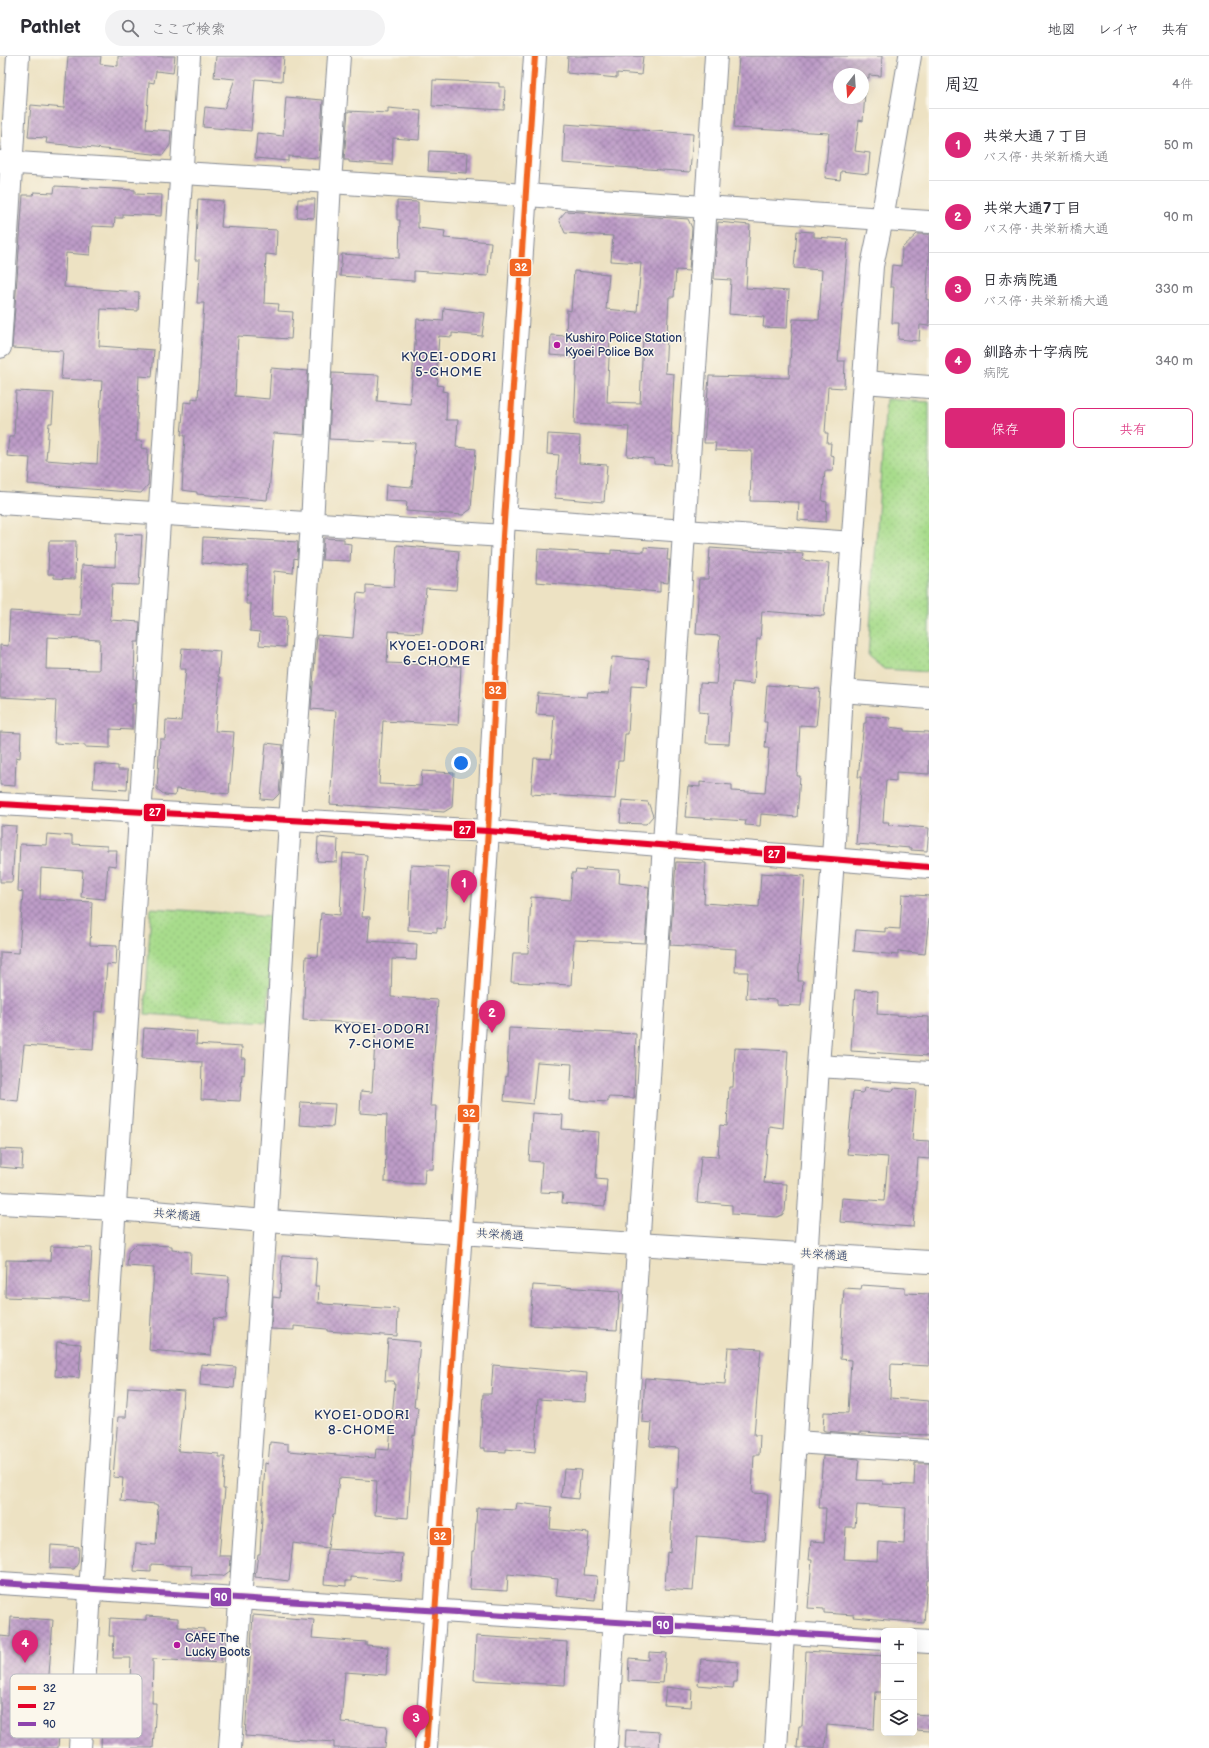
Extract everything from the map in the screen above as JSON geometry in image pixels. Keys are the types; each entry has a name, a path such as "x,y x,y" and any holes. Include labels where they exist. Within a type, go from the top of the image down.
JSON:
{"street":[{"path":"0,347 6,163 18,56"},
{"path":"85,1674 140,811 161,513 189,56"},
{"path":"230,1748 266,1221 290,821 312,524 330,182 339,56"},
{"path":"426,1748 488,832 504,527 535,56"},
{"path":"606,1748 637,1244 665,845 684,530 716,56"},
{"path":"776,1748 808,1254 818,1066 833,859 842,691 872,266 882,219 910,56"},
{"path":"6,163 707,206 929,222"},
{"path":"864,382 929,387"},
{"path":"0,503 312,524 684,530 853,543"},
{"path":"842,691 929,698"},
{"path":"0,804 488,832 929,867"},
{"path":"818,1066 929,1074"},
{"name":"共栄橋通","path":"0,1203 115,1209 266,1221 929,1262"},
{"path":"796,1442 929,1451"},
{"path":"0,1583 240,1597 881,1639"},
{"path":"917,1641 929,1642"},
{"path":"80,1748 81,1738"}],"green space":[{"path":"886,399 929,402 929,672 884,669 868,656"},
{"path":"151,908 274,916 267,1022 145,1014"}],"building":[{"path":"68,56 101,56 100,64 118,66 118,56 175,56 173,73 156,71 154,83 149,82 146,129 171,131 170,145 163,155 46,143 47,138 28,137 31,105 64,108"},
{"path":"216,56 284,56 282,81 255,79 251,131 203,127 205,107 224,109 235,79 214,77"},
{"path":"568,56 643,56 641,75 617,73 617,78 567,73"},
{"path":"739,56 882,56 881,76 869,75 869,68 833,68 833,104 864,104 863,121 859,120 855,151 870,153 868,174 841,171 840,180 825,178 829,133 734,128"},
{"path":"433,80 499,83 499,87 505,87 504,110 432,106"},
{"path":"286,97 323,100 319,158 288,156 288,161 255,158 257,133 283,136"},
{"path":"388,108 421,111 419,140 393,138 392,165 349,162 349,160 344,160 348,111 388,113"},
{"path":"565,124 693,134 690,172 563,163"},
{"path":"429,151 468,153 467,173 428,171"},
{"path":"55,186 135,190 135,194 162,195 161,216 123,214 123,218 115,218 114,227 92,226 90,255 66,253 64,287 139,292 138,311 101,309 99,346 154,350 152,377 139,376 136,441 142,441 141,448 148,449 147,471 149,471 148,485 141,493 28,484 30,458 7,456 9,437 14,437 16,391 54,393 52,423 49,423 46,460 97,464 102,381 61,379 63,351 12,348 23,195 33,195 34,192 54,193"},
{"path":"198,199 223,201 221,227 277,230 276,255 266,254 264,303 279,304 278,311 293,312 291,339 238,336 235,396 269,399 271,368 308,371 304,435 274,433 269,493 267,500 197,494 197,492 182,490 185,435 181,435 184,402 192,403 192,398 198,399 204,303 197,303 200,260 195,260"},
{"path":"298,199 315,199 314,218 297,217"},
{"path":"397,201 418,202 418,228 445,231 444,238 491,242 488,276 414,271 414,281 340,276 342,254 399,258 400,220 397,220"},
{"path":"566,211 688,219 692,228 689,271 676,270 674,297 669,297 665,373 674,374 671,465 654,464 654,459 627,456 629,427 574,424 577,357 550,355 551,335 566,336 567,310 571,311 574,271 609,274 606,309 637,312 641,263 611,261 613,236 565,233 559,219","holes":["610,336 643,338 640,403 607,402"]},
{"path":"718,222 750,225 746,288 789,291 787,328 763,327 764,317 729,314 731,280 714,279"},
{"path":"797,231 814,232 814,237 848,239 838,361 845,361 844,388 828,387 825,433 828,433 827,443 831,443 830,455 834,456 833,471 825,471 822,501 827,502 826,522 798,520 799,502 750,501 752,451 715,450 716,443 704,443 709,376 789,378 793,319 819,320 822,270 794,268"},
{"path":"917,234 929,234 926,299 929,300 929,326 920,325 919,341 898,339 899,323 892,323 894,287 890,287 892,265 901,266 902,248"},
{"path":"444,308 485,313 482,336 452,333 452,337 439,336 436,379 438,380 437,385 443,386 442,391 447,392 446,420 458,420 456,447 476,449 471,509 463,515 406,511 407,502 385,501 386,485 412,487 415,443 329,439 332,373 379,375 377,401 410,404 417,319 443,321"},
{"path":"548,434 580,436 579,463 607,465 604,502 555,498 559,455 547,454"},
{"path":"116,534 142,535 139,585 112,584 110,620 140,622 139,642 135,642 134,679 136,679 135,704 132,704 132,730 110,729 110,748 85,747 85,745 54,743 56,700 0,697 0,645 8,646 10,611 80,615 82,565 115,567","holes":["47,637 100,640 99,670 46,669"]},
{"path":"203,537 298,542 297,559 294,558 293,573 274,571 272,616 287,617 285,647 259,645 260,632 250,631 251,604 246,604 248,566 202,563"},
{"path":"324,538 344,539 344,543 351,544 350,561 322,560"},
{"path":"49,541 76,541 75,579 54,578 54,574 48,574"},
{"path":"397,545 459,551 456,590 426,588 422,633 389,631 387,663 461,666 458,725 383,721 379,784 421,786 422,771 454,773 452,807 444,812 330,804 336,711 311,709 317,635 353,638 357,593 366,594 366,585 394,587"},
{"path":"644,547 668,549 667,560 670,560 668,583 660,582 660,592 536,582 538,549 611,554 611,550 644,552"},
{"path":"710,548 803,554 802,560 829,563 824,616 762,611 760,639 757,639 754,684 733,682 729,744 706,743 708,713 699,712 700,683 716,684 720,636 696,634 699,579 708,579"},
{"path":"182,648 220,651 218,677 220,677 215,731 234,732 229,794 176,789 175,796 165,795 157,789 160,739 165,739 166,720 181,721 186,669 180,669"},
{"path":"612,657 649,660 647,687 631,686 628,734 625,734 623,761 618,761 615,799 531,794 534,758 551,759 554,715 536,714 538,693 587,697 588,692 609,693"},
{"path":"767,685 820,689 816,726 800,725 797,776 800,776 797,817 761,814 760,826 745,825 746,821 685,817 688,786 700,787 700,782 732,785 732,791 765,793 769,748 765,748 767,722 764,722"},
{"path":"866,716 890,718 889,727 904,729 904,731 929,732 929,774 896,772 896,781 886,780 883,822 889,822 888,825 929,828 927,851 911,850 911,848 856,844 861,777 858,777"},
{"path":"0,732 21,733 20,758 16,757 15,786 0,785"},
{"path":"266,743 283,745 279,794 273,800 261,799"},
{"path":"95,764 118,766 118,770 128,770 127,790 93,788"},
{"path":"622,800 648,802 653,816 646,824 620,823"},
{"path":"0,825 16,826 12,882 0,882"},
{"path":"47,834 72,836 72,844 107,846 107,850 117,850 116,866 108,865 105,899 81,897 83,871 41,868 40,899 92,902 90,945 117,946 116,965 107,964 103,1012 95,1011 93,1050 24,1045 18,1101 0,1099 0,952 19,953 23,892 18,891 20,844 46,845"},
{"path":"318,837 338,839 337,862 317,861"},
{"path":"343,853 367,855 362,917 370,917 368,941 417,944 416,960 392,959 391,997 438,1000 430,1106 436,1106 433,1169 425,1169 424,1184 385,1182 387,1115 360,1113 361,1091 372,1092 376,1024 303,1020 306,956 318,957 321,913 340,915"},
{"path":"676,862 706,863 704,903 759,907 761,873 805,876 798,981 803,981 801,1006 777,1005 777,1000 746,998 748,972 735,972 736,949 670,945"},
{"path":"411,865 449,867 445,929 437,928 437,932 408,930"},
{"path":"586,868 620,870 619,883 649,887 645,943 574,940 571,985 511,982 513,953 528,953 531,897 570,900 572,873 575,873 576,870 585,871"},
{"path":"902,894 929,896 929,918 925,954 898,951 898,955 854,951 856,930 885,932 885,928 900,929"},
{"path":"855,990 878,991 877,1014 929,1017 929,1056 851,1051"},
{"path":"144,1028 197,1032 196,1044 242,1047 241,1058 245,1058 240,1101 201,1099 202,1062 142,1058"},
{"path":"509,1028 636,1034 634,1098 608,1097 608,1102 570,1100 572,1064 537,1062 533,1104 504,1101 506,1076 507,1077"},
{"path":"735,1048 788,1051 783,1128 769,1126 764,1183 787,1184 785,1211 782,1215 777,1217 732,1214 732,1205 697,1202 701,1156 718,1157 720,1125 727,1126 729,1087 733,1087"},
{"path":"864,1088 893,1091 894,1088 916,1090 912,1140 929,1141 929,1159 918,1158 913,1227 840,1222 842,1198 884,1201 888,1157 847,1154 853,1092 863,1093"},
{"path":"301,1102 335,1104 333,1127 299,1125"},
{"path":"532,1113 563,1115 562,1129 599,1132 596,1178 607,1179 605,1206 562,1203 563,1193 540,1192 542,1162 529,1161"},
{"path":"0,1149 23,1150 22,1169 0,1167"},
{"path":"136,1244 172,1246 172,1250 191,1252 190,1273 229,1276 226,1319 214,1318 211,1355 149,1350 154,1268 127,1266 128,1252"},
{"path":"51,1246 92,1248 89,1300 5,1297 6,1260 50,1261"},
{"path":"282,1256 317,1258 315,1286 319,1286 318,1303 398,1309 397,1336 327,1331 327,1329 294,1326 294,1330 271,1329 273,1297 280,1298"},
{"path":"533,1285 620,1291 617,1330 530,1325"},
{"path":"862,1285 905,1288 905,1293 929,1294 929,1366 891,1364 890,1398 929,1401 929,1435 860,1432 860,1434 823,1430 824,1412 848,1413 851,1360 840,1359 844,1288 861,1289"},
{"path":"388,1339 420,1342 414,1407 418,1408 415,1436 413,1435 408,1518 375,1515 377,1481 339,1478 335,1515 333,1514 328,1548 293,1543 289,1581 255,1577 258,1554 260,1554 265,1463 268,1464 270,1442 288,1444 288,1451 375,1458 376,1449 389,1450 395,1384 393,1384 394,1381 385,1381"},
{"path":"57,1342 81,1344 79,1378 55,1376"},
{"path":"728,1347 761,1349 754,1435 760,1435 759,1455 754,1455 752,1493 768,1494 765,1541 697,1536 693,1591 665,1589 667,1552 670,1553 673,1488 677,1488 679,1448 650,1446 652,1423 642,1422 645,1378 725,1384"},
{"path":"201,1364 236,1367 234,1388 200,1385"},
{"path":"493,1365 587,1373 585,1402 538,1399 535,1452 506,1449 506,1452 485,1451 485,1448 480,1448 483,1394 491,1394"},
{"path":"128,1387 184,1391 178,1451 219,1454 219,1457 225,1457 223,1489 225,1489 219,1556 231,1556 230,1571 223,1576 191,1575 192,1566 151,1564 151,1572 134,1571 136,1544 156,1545 158,1505 121,1501 123,1478 113,1477 118,1417 126,1417"},
{"path":"823,1456 859,1459 857,1480 883,1481 883,1484 914,1485 915,1463 929,1463 929,1580 927,1580 924,1623 853,1617 854,1615 824,1613 824,1609 808,1608 812,1560 809,1560 811,1541 824,1542 826,1508 819,1508","holes":["857,1505 906,1508 904,1544 878,1542 877,1561 844,1559 846,1527 855,1527"]},
{"path":"564,1469 581,1470 578,1499 561,1497"},
{"path":"517,1503 552,1507 550,1529 589,1533 584,1575 597,1576 595,1600 556,1596 558,1579 508,1574 507,1591 470,1589 472,1551 474,1551 477,1508 516,1510"},
{"path":"51,1545 79,1547 78,1563 74,1569 50,1568"},
{"path":"327,1549 403,1554 401,1581 351,1577 351,1581 346,1581 346,1586 324,1584"},
{"path":"253,1615 314,1620 312,1638 366,1642 366,1645 388,1647 386,1675 345,1672 341,1722 387,1726 385,1748 334,1748 334,1742 245,1736"},
{"path":"146,1616 178,1618 178,1627 204,1629 204,1633 222,1634 221,1663 153,1659 152,1703 156,1703 153,1748 101,1748 101,1738 142,1738 142,1674 130,1674 131,1658 113,1658 114,1636 109,1636 110,1618 146,1620"},
{"path":"11,1617 53,1620 49,1674 10,1674 10,1738 59,1738 58,1748 0,1748 0,1636 10,1637"},
{"path":"476,1636 567,1642 565,1685 474,1680"},
{"path":"806,1651 881,1656 881,1692 876,1692 874,1729 827,1725 825,1748 797,1748 799,1726 802,1726"},
{"path":"649,1652 666,1653 663,1683 628,1681 629,1658 649,1660"},
{"path":"701,1659 738,1662 737,1682 734,1682 733,1688 698,1685"},
{"path":"666,1687 692,1690 691,1707 664,1705"},
{"path":"917,1714 929,1715 929,1731 917,1730"},
{"path":"626,1730 660,1732 659,1748 625,1748"}],"transit line":[{"name":"32","path":"426,1748 488,831 503,536 535,56"},
{"name":"27","path":"0,804 488,831 929,867"},
{"name":"90","path":"0,1583 881,1639"}],"place":[{"name":"Kushiro Police Station Kyoei Police Box","path":"557,345"},
{"name":"共栄大通７丁目","path":"464,903"},
{"name":"共栄大通7丁目","path":"492,1033"},
{"name":"CAFE The Lucky Boots","path":"177,1645"},
{"name":"釧路赤十字病院","path":"25,1663"},
{"name":"日赤病院通","path":"416,1738"}],"district":[{"name":"KYOEI-ODORI 5-CHOME","path":"449,364"},
{"name":"KYOEI-ODORI 6-CHOME","path":"437,654"},
{"name":"KYOEI-ODORI 7-CHOME","path":"382,1036"},
{"name":"KYOEI-ODORI 8-CHOME","path":"362,1422"}]}
